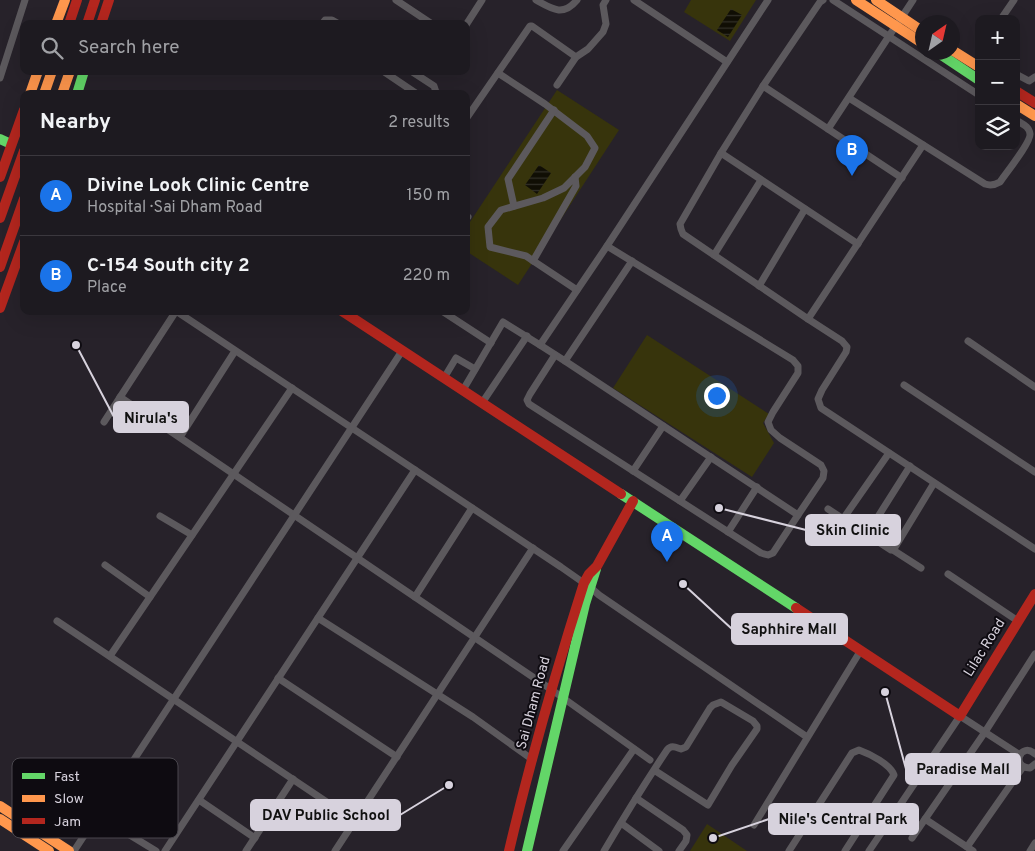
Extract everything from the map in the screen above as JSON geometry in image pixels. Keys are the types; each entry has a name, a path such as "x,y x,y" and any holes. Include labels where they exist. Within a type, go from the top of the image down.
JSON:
{"main road":[{"path":"58,20 65,0"},
{"path":"70,20 77,0"},
{"path":"88,20 96,0"},
{"path":"102,20 109,0"},
{"path":"856,0 897,24 915,38"},
{"path":"876,0 897,24 915,29"},
{"path":"960,55 975,64"},
{"path":"949,60 975,77"},
{"path":"31,90 37,75"},
{"path":"45,90 51,75"},
{"path":"63,90 69,75"},
{"path":"77,90 83,75"},
{"path":"1020,94 1035,103"},
{"path":"1018,105 1035,116"},
{"path":"0,177 20,120"},
{"path":"0,139 11,144"},
{"path":"0,218 20,162"},
{"path":"0,266 20,210"},
{"path":"0,308 20,253"},
{"path":"348,315 960,716"},
{"name":"Sai Dham Road","path":"509,851 516,817 565,642 597,566 633,501"},
{"name":"Sai Dham Road","path":"527,851 586,604 588,586"},
{"name":"Lilac Road","path":"960,716 1035,594"},
{"path":"0,806 12,814"},
{"path":"0,819 12,827"},
{"path":"29,838 49,851"},
{"path":"49,838 69,851"}],"street":[{"path":"0,78 25,0"},
{"path":"396,0 426,20"},
{"path":"469,20 482,0"},
{"path":"536,0 551,9 561,10 571,7 577,0"},
{"path":"557,86 576,57 588,49 603,32 606,24 603,5 606,0"},
{"path":"634,0 727,62"},
{"path":"540,345 768,0"},
{"path":"833,0 897,24 975,92"},
{"path":"828,129 913,0"},
{"path":"1004,15 1014,0"},
{"path":"822,1 763,86 721,153 680,224 681,229 683,234 842,341 847,347 846,352 818,399 821,408 1035,549"},
{"path":"470,112 530,26 576,57"},
{"path":"498,72 554,110 587,136 595,148 585,167 564,188 543,198 502,210 488,227 490,247 526,256 577,290"},
{"path":"389,75 411,90"},
{"path":"417,75 434,86 435,90"},
{"path":"1020,76 1029,81 1035,77"},
{"path":"763,86 902,178"},
{"path":"849,98 991,186 1000,182 1028,141 1030,132 1027,127 1020,123"},
{"path":"514,206 508,179 554,110"},
{"path":"808,319 923,145"},
{"path":"721,153 858,244"},
{"path":"532,260 576,186 575,177"},
{"path":"714,255 761,180"},
{"path":"759,286 805,208"},
{"path":"555,355 530,394 527,400 529,404 761,553 768,555 773,553 823,478 824,471 822,465 780,438 771,430 768,422 798,373 798,366 794,360 607,246"},
{"path":"565,361 632,261"},
{"path":"104,422 173,315"},
{"path":"182,315 533,548 807,737"},
{"path":"448,315 491,343"},
{"path":"463,390 503,322 798,515"},
{"path":"482,403 527,336"},
{"path":"968,341 1035,386"},
{"path":"180,437 235,350"},
{"path":"135,758 402,351"},
{"path":"444,378 456,358 475,369"},
{"path":"904,385 1035,472"},
{"path":"110,656 292,388"},
{"path":"120,397 475,637 650,760"},
{"path":"633,471 663,426"},
{"path":"844,519 889,453"},
{"path":"680,501 711,457"},
{"path":"867,534 910,466"},
{"path":"178,832 415,470"},
{"path":"893,550 896,548 934,483"},
{"path":"728,532 757,488"},
{"path":"415,597 472,508"},
{"path":"828,510 921,568"},
{"path":"160,516 192,535"},
{"path":"335,851 533,548"},
{"path":"104,566 150,597"},
{"path":"948,574 1018,621"},
{"path":"318,618 473,717 533,760"},
{"path":"57,621 355,821"},
{"path":"754,825 861,650"},
{"path":"912,838 1034,658"},
{"path":"278,678 397,757"},
{"path":"604,851 620,823 654,770 669,747 673,746 681,750 686,747 710,708 721,702 753,721 757,726 757,729 732,765 708,805 654,770"},
{"path":"869,851 960,716 1020,755"},
{"path":"563,851 634,749"},
{"path":"789,851 852,753 859,750 868,753 890,768 894,775 845,851"},
{"path":"1034,752 1023,751 1019,761 1023,767 1030,768 1035,764"},
{"path":"925,819 970,849 1023,767"},
{"path":"246,851 293,779"},
{"path":"636,798 683,830 687,835 686,841 679,851"},
{"path":"199,800 254,838"},
{"path":"620,823 659,851"},
{"path":"74,851 82,838"},
{"path":"135,838 156,851"},
{"path":"166,851 174,838"},
{"path":"1030,851 1035,843"}],"shaded area":[{"path":"691,0 756,0 730,41 684,12"},
{"path":"731,9 742,15 728,37 717,30"},
{"path":"557,90 619,130 518,285 470,254 470,222"},
{"path":"539,165 551,173 537,194 525,185"},
{"path":"647,335 769,414 763,423 774,443 752,477 613,388"},
{"path":"707,824 747,851 690,851"}],"traffic: fast":[{"path":"949,60 975,77"},
{"path":"78,90 83,75"},
{"path":"0,139 11,144"},
{"path":"621,494 796,608"},
{"path":"527,851 585,604 596,569"}],"traffic: slow":[{"path":"58,20 65,0"},
{"path":"856,0 915,38"},
{"path":"876,0 915,26"},
{"path":"960,55 975,64"},
{"path":"31,90 37,75"},
{"path":"45,90 51,75"},
{"path":"63,90 69,75"},
{"path":"1018,105 1035,116"},
{"path":"0,806 12,814"},
{"path":"0,819 12,827"},
{"path":"29,838 49,851"},
{"path":"49,838 69,851"}],"traffic: jam":[{"path":"70,20 77,0"},
{"path":"88,20 95,0"},
{"path":"102,20 109,0"},
{"path":"1020,94 1035,103"},
{"path":"0,177 20,121"},
{"path":"0,218 20,162"},
{"path":"0,267 20,210"},
{"path":"0,308 20,253"},
{"path":"348,315 621,494"},
{"path":"509,851 544,716 584,583 597,566 633,501"},
{"path":"796,608 960,716 1035,594"}],"place":[{"name":"C-154 South city 2","path":"852,176"},
{"name":"Nirula's","path":"76,345"},
{"name":"Skin Clinic","path":"719,508"},
{"name":"Divine Look Clinic Centre","path":"667,562"},
{"name":"Saphhire Mall","path":"683,584"},
{"name":"Paradise Mall","path":"885,692"},
{"name":"DAV Public School","path":"449,785"},
{"name":"Nile's Central Park","path":"713,838"}]}
